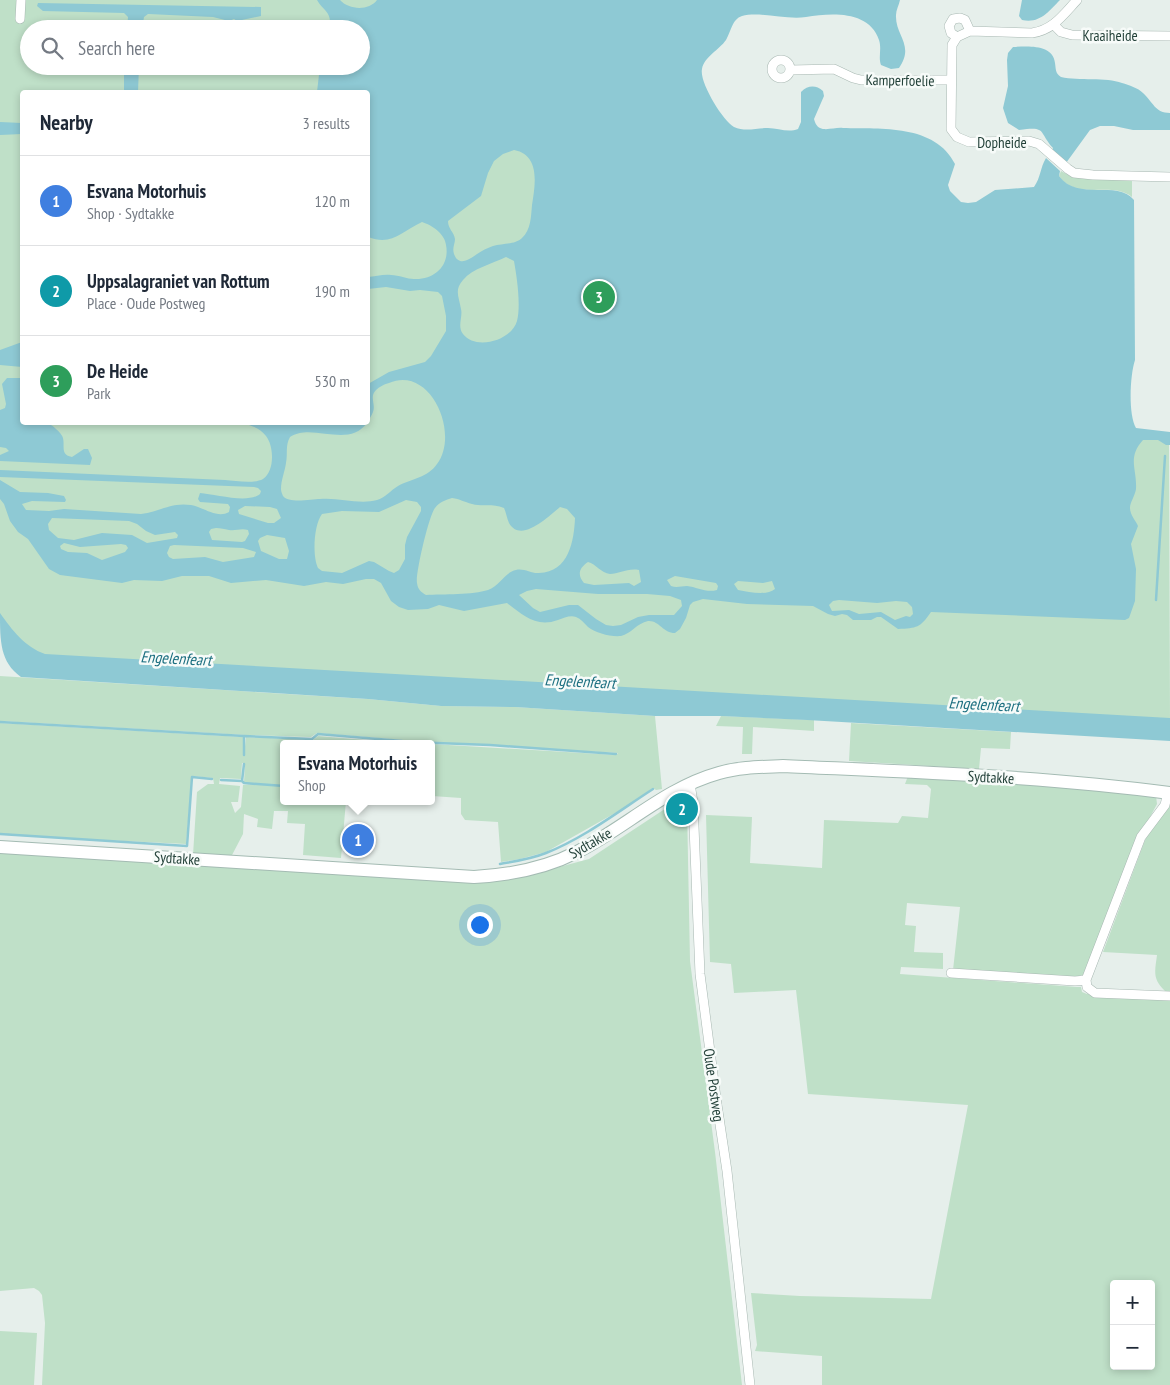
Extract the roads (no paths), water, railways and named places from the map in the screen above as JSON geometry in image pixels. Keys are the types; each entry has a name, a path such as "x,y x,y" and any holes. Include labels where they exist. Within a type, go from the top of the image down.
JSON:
{"street":[{"path":"20,19 21,0"},
{"path":"957,37 970,31 1042,32 1054,25 1077,0"},
{"name":"Dopheide","path":"970,31 965,20 960,18 953,19 948,26 951,33 957,37 952,44 950,129 957,137 968,142 1029,141 1039,144 1068,169 1083,175 1170,177"},
{"name":"Kraaiheide","path":"1054,25 1061,32 1072,35 1170,36"},
{"name":"Kamperfoelie","path":"791,70 834,69 861,80 951,80"},
{"name":"Sydtakke","path":"0,846 433,875 499,876 531,870 578,852 663,798 690,784 730,770 784,766 1041,780 1169,792 1164,806 1141,837 1086,980"},
{"name":"Oude Postweg","path":"690,784 693,802 700,974 727,1171 750,1385"},
{"path":"951,973 1075,981 1086,980 1087,988 1094,993 1170,996"}],"water":[{"path":"317,0 340,0 348,6 359,8 369,6 377,0 900,0 896,13 896,22 905,47 905,53 899,68 891,69 881,65 879,40 874,30 858,18 837,15 798,18 749,15 742,16 736,20 726,40 703,65 702,75 704,83 724,117 734,127 738,128 747,130 768,128 790,131 798,129 801,122 801,92 806,88 812,87 823,91 824,96 814,119 820,128 890,129 921,135 946,151 955,164 948,185 950,191 961,202 976,202 995,190 1034,187 1046,158 1060,171 1059,176 1067,184 1076,188 1118,191 1127,194 1134,200 1135,360 1131,384 1133,422 1136,428 1170,432 1170,445 1166,445 1158,440 1143,440 1135,452 1136,489 1130,511 1138,526 1131,544 1136,569 1135,601 1129,618 1125,620 931,612 918,626 898,629 881,617 871,620 853,620 847,615 835,616 813,606 747,604 703,599 690,605 686,618 680,629 675,633 667,631 655,622 648,621 625,635 617,636 595,631 574,616 550,622 536,621 524,616 507,603 464,611 439,605 428,609 408,610 399,607 391,601 381,583 374,579 343,584 326,582 304,586 266,580 231,583 209,576 182,576 162,581 134,580 122,583 60,575 49,569 28,539 18,532 10,521 4,504 0,499 0,480 20,492 48,493 64,496 65,502 32,501 22,504 26,510 49,511 64,509 141,514 184,504 224,514 229,512 230,507 228,504 200,502 198,499 200,493 231,498 248,498 255,497 261,491 254,487 0,477 0,470 245,482 259,481 270,470 271,446 269,440 261,431 248,425 365,425 350,434 309,432 299,433 290,437 281,489 283,496 290,500 327,499 363,502 380,499 398,486 429,472 437,464 443,451 445,436 443,420 429,393 417,384 404,380 387,383 377,389 373,395 374,409 370,418 370,383 389,372 425,362 431,356 446,331 446,316 442,296 438,292 420,290 410,291 386,287 370,289 370,277 388,275 414,279 428,277 443,265 446,259 446,245 443,237 437,230 422,222 390,239 370,238 370,90 317,90 319,75 370,75 370,20 330,20","holes":["514,150 523,153 529,158 535,181 529,227 525,235 519,240 492,246 467,260 460,261 454,254 455,239 448,221 481,196 494,161 503,154","506,257 514,261 519,307 517,321 514,328 501,338 493,341 476,342 469,339 461,331 461,312 458,297 460,284 477,269","452,498 476,505 504,508 509,523 514,529 520,531 528,530 542,522 560,507 567,509 575,518 568,554 557,567 549,571 536,573 522,570 512,571 492,588 482,592 426,595 420,590 417,583 426,533 432,513 437,506 445,500","406,500 417,502 421,507 421,511 407,537 405,559 399,570 394,573 369,561 342,573 322,571 318,568 315,556 315,540 319,519 322,514 342,511 379,512","245,506 270,507 277,509 281,518 274,523 268,523 239,514 238,510","52,518 129,521 155,535 175,532 178,535 177,538 147,543 132,535 102,533 74,540 58,538 49,530 48,524","216,528 245,529 248,530 249,534 245,541 242,542 212,540 209,532 211,529","267,535 285,538 289,551 287,559 279,559 261,551 258,541","64,543 80,547 121,544 126,545 128,548 125,552 102,560 87,553 68,552 61,549 60,546","174,545 243,548 256,552 254,557 223,562 205,557 173,559 167,553 170,546","588,562 610,574 639,570 641,582 634,586 629,583 594,585 584,583 580,577 583,567","675,576 716,583 718,586 717,590 709,591 687,586 671,586 667,580","738,581 763,583 772,581 775,589 763,593 738,590 734,584","536,589 598,594 647,594 670,596 681,600 682,606 674,615 649,615 613,626 606,625 578,605 569,605 540,612 519,595","839,600 877,603 907,602 912,607 913,614 910,617 906,616 895,620 881,612 859,614 849,610 832,611 829,605 833,601"]},
{"path":"1022,0 1060,0 1044,16 1028,21 1022,20 1019,16"},
{"path":"38,3 261,7 261,16 242,20 225,20 213,17 148,14 144,20 128,20 128,17 124,13 43,11 37,6"},
{"path":"1026,46 1045,49 1050,52 1057,72 1061,77 1116,81 1136,88 1158,109 1165,113 1170,113 1170,130 1133,130 1114,126 1100,126 1090,130 1066,163 1051,152 1053,148 1041,131 1038,129 1019,130 1008,123 1003,108 1008,86 1008,53 1013,47"},
{"path":"124,75 139,75 138,90 124,90"},
{"path":"0,122 20,123 20,134 0,135"},
{"path":"20,343 20,367 0,365 0,350"},
{"path":"7,378 20,378 20,425 51,425 62,436 64,452 68,456 72,457 84,449 88,449 92,458 90,465 0,461 0,455 9,451 6,448 0,447 0,410 5,408 6,404 2,384"},
{"name":"Engelenfeart","path":"0,613 14,632 31,647 45,654 1170,718 1170,741 807,720 721,716 655,716 515,707 441,706 368,699 21,677 5,658 0,633"}],"waterway":[{"path":"1156,600 1165,456"},
{"path":"0,722 244,736 312,739 318,734 390,740"},
{"path":"244,737 244,755"},
{"path":"435,743 616,754"},
{"path":"242,781 244,764"},
{"path":"0,834 187,846 192,777 212,779"},
{"path":"221,780 280,786"},
{"path":"500,864 535,857 560,847 601,824 653,789"}],"place":[{"name":"De Heide","path":"599,297"},
{"name":"Uppsalagraniet van Rottum","path":"682,809"},
{"name":"Esvana Motorhuis","path":"358,840"}]}
